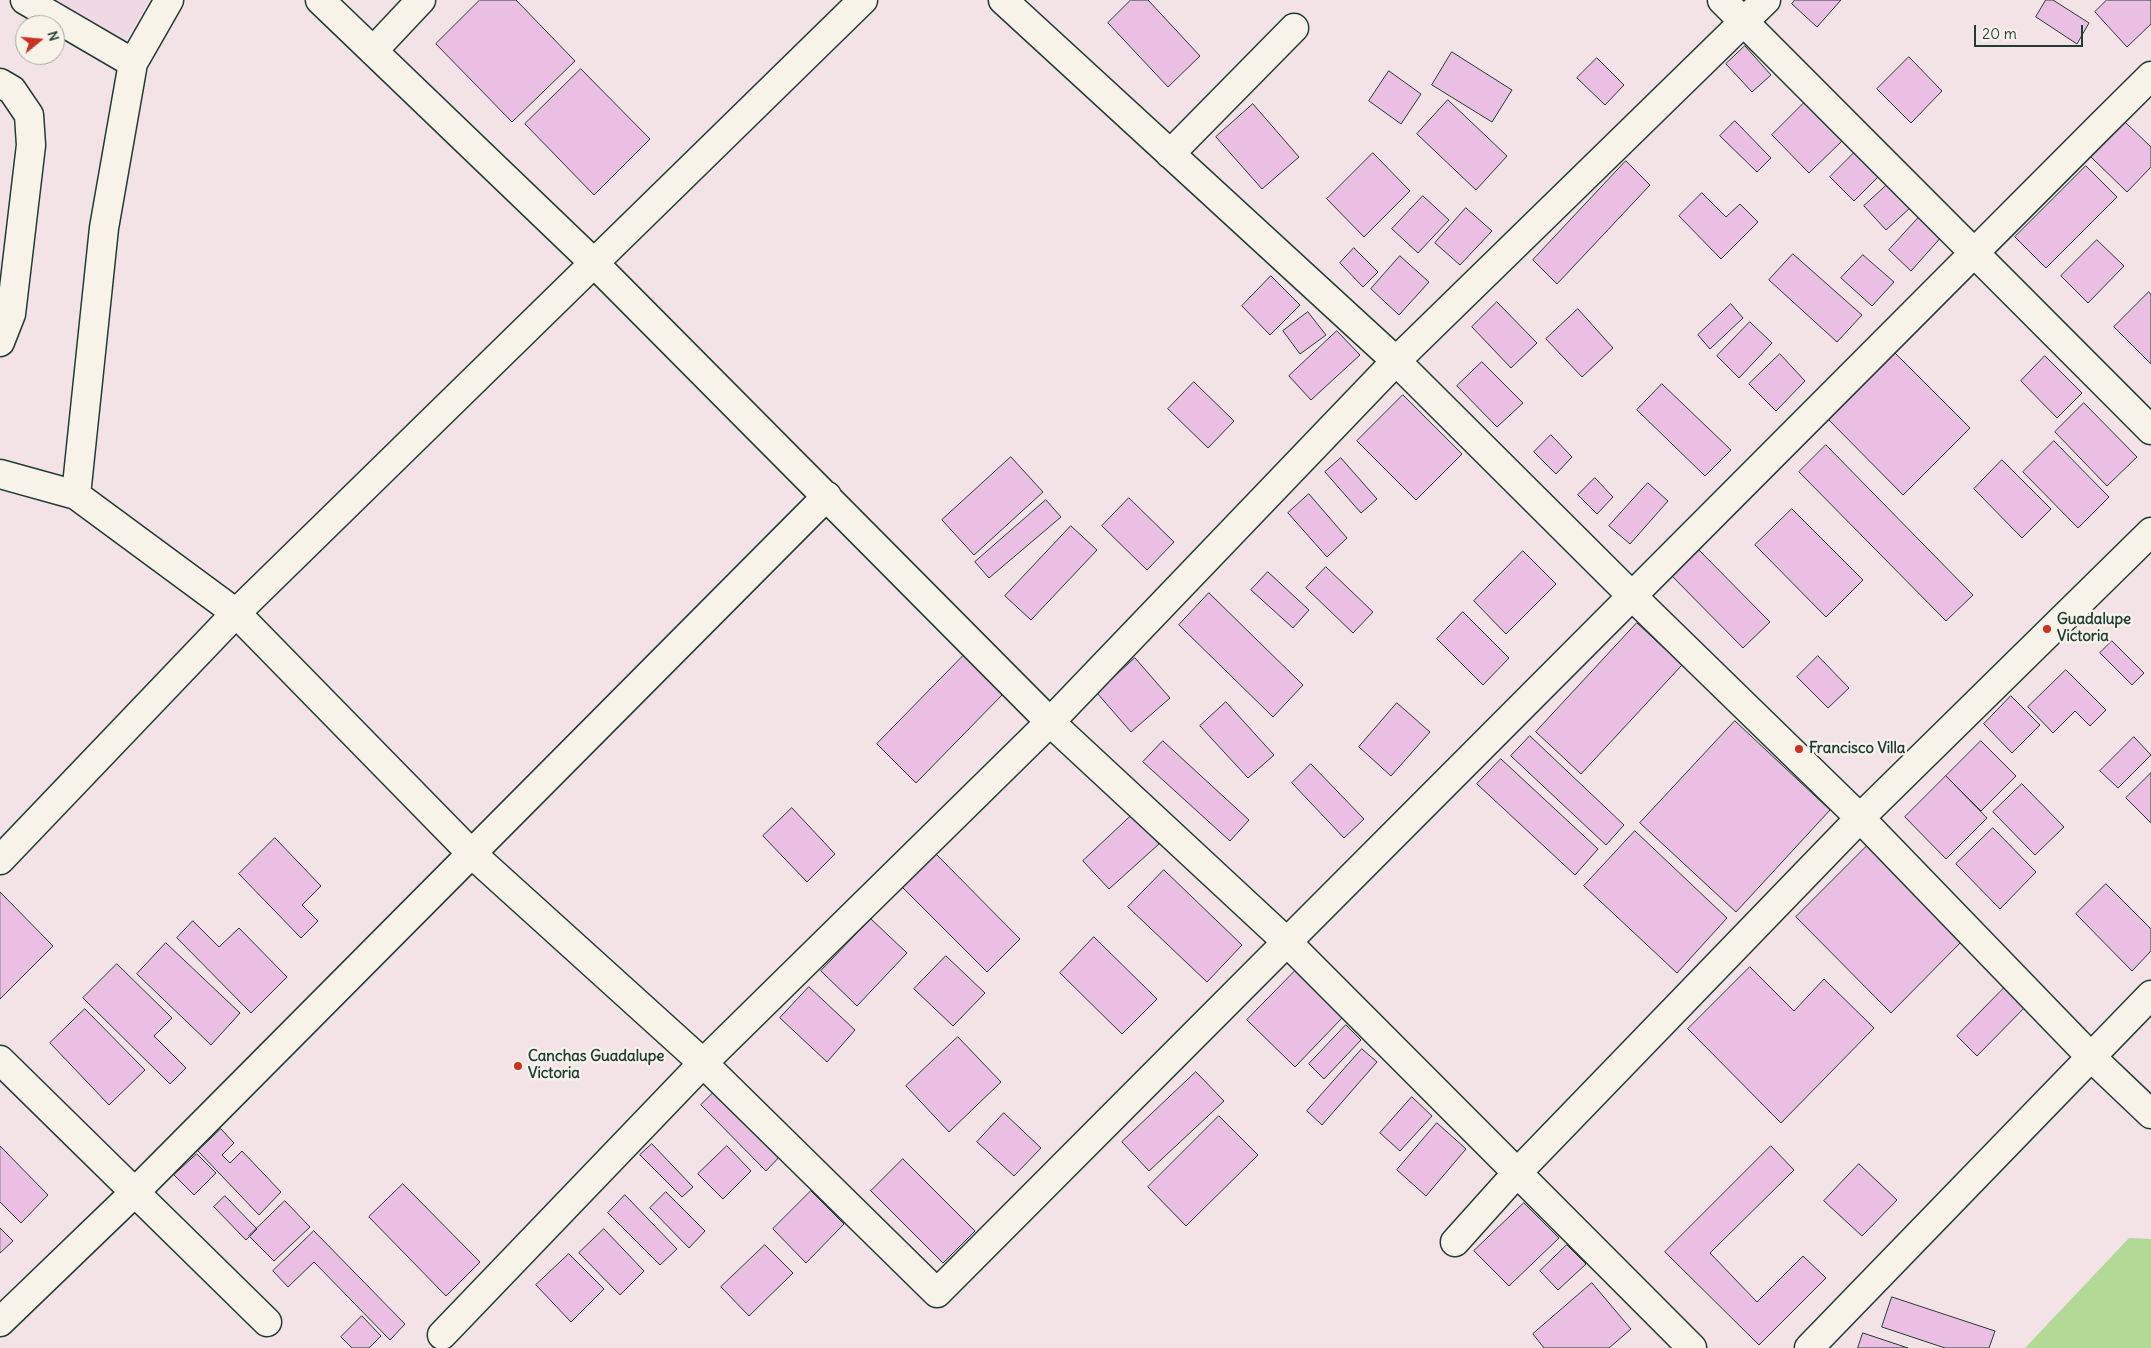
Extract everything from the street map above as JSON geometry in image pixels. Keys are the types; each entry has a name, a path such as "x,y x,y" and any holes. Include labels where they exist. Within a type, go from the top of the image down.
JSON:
{"street":[{"path":"25,0 133,63"},
{"path":"76,495 104,228 133,63 169,0"},
{"path":"320,0 595,264 1050,722 1288,943 1516,1174 1692,1348"},
{"path":"373,51 421,0"},
{"path":"1003,0 1396,362 1631,596 1860,818 2090,1056 2151,1114"},
{"path":"1722,0 2151,430"},
{"path":"442,1336 703,1063 1050,722 1396,362 1766,0"},
{"path":"0,860 236,612 595,264 858,1"},
{"path":"1170,154 1294,28"},
{"path":"0,474 76,495 236,612 472,853 703,1063 938,1293 1973,252 2151,76"},
{"path":"0,83 12,90 30,115 31,145 10,224 11,314 0,342"},
{"path":"0,1322 135,1192 827,496"},
{"path":"1455,1242 1516,1174 1860,818 2151,532"},
{"path":"1809,1348 2151,995"},
{"path":"0,1060 267,1322"}],"shaded area":[{"path":"36,0 149,0 121,49"}],"green space":[{"path":"2129,1238 2151,1239 2151,1348 2025,1348"}],"building":[{"path":"480,0 516,0 575,61 512,122 436,44"},
{"path":"1131,0 1148,0 1200,56 1168,87 1108,23"},
{"path":"1795,0 1841,0 1817,27 1792,4"},
{"path":"2046,0 2053,0 2089,23 2077,44 2036,17"},
{"path":"2107,0 2151,0 2151,24 2127,47 2095,12"},
{"path":"1745,46 1771,75 1752,92 1726,64"},
{"path":"1452,52 1512,90 1492,122 1432,85"},
{"path":"1909,57 1942,91 1911,123 1877,89"},
{"path":"1597,58 1624,85 1605,105 1577,78"},
{"path":"581,69 650,139 594,195 525,124"},
{"path":"1389,71 1421,94 1401,124 1369,101"},
{"path":"1448,100 1507,156 1476,190 1417,134"},
{"path":"1805,102 1842,141 1809,173 1772,135"},
{"path":"1253,104 1299,157 1262,189 1216,137"},
{"path":"1735,121 1771,158 1757,172 1720,136"},
{"path":"2124,121 2151,147 2151,167 2127,192 2090,156"},
{"path":"1855,152 1879,176 1854,201 1830,177"},
{"path":"1373,153 1410,191 1364,237 1327,199"},
{"path":"1626,161 1650,185 1557,284 1533,260"},
{"path":"2086,166 2117,197 2046,268 2015,237"},
{"path":"1888,184 1911,207 1886,230 1864,206"},
{"path":"1702,193 1726,217 1740,204 1758,222 1721,259 1679,216"},
{"path":"1423,196 1449,220 1418,253 1392,229"},
{"path":"1466,208 1492,231 1460,265 1435,243"},
{"path":"1921,215 1943,235 1911,271 1889,250"},
{"path":"2097,240 2124,266 2088,303 2061,276"},
{"path":"1354,248 1378,272 1363,287 1340,263"},
{"path":"1793,254 1862,315 1837,342 1769,280"},
{"path":"1863,255 1894,282 1872,306 1841,278"},
{"path":"1400,256 1429,282 1399,315 1371,289"},
{"path":"1271,276 1300,305 1270,335 1242,306"},
{"path":"2149,292 2151,295 2151,364 2114,327"},
{"path":"1497,302 1537,343 1511,368 1472,327"},
{"path":"1731,304 1743,318 1710,349 1698,335"},
{"path":"1578,309 1613,348 1582,377 1546,339"},
{"path":"1308,312 1326,335 1300,354 1283,331"},
{"path":"1750,322 1772,343 1739,378 1717,356"},
{"path":"1337,331 1360,355 1311,400 1289,376"},
{"path":"1894,352 1970,428 1903,495 1827,418"},
{"path":"1780,354 1805,381 1776,411 1749,384"},
{"path":"2045,356 2082,393 2057,418 2021,381"},
{"path":"1482,362 1523,403 1497,427 1457,386"},
{"path":"1194,382 1234,421 1208,448 1168,409"},
{"path":"1662,384 1731,450 1705,476 1637,410"},
{"path":"1403,395 1462,454 1416,500 1357,441"},
{"path":"2084,403 2137,457 2107,486 2055,432"},
{"path":"1551,435 1572,457 1556,474 1534,452"},
{"path":"2054,441 2109,497 2078,528 2023,472"},
{"path":"1826,445 1973,595 1946,621 1799,472"},
{"path":"1011,457 1043,492 974,555 942,520"},
{"path":"1341,458 1377,499 1361,513 1325,472"},
{"path":"2002,460 2051,509 2022,538 1974,489"},
{"path":"1595,478 1613,497 1597,514 1578,495"},
{"path":"1648,483 1668,501 1630,544 1609,526"},
{"path":"1309,494 1347,538 1327,557 1288,513"},
{"path":"1129,498 1174,542 1147,570 1102,526"},
{"path":"1046,500 1061,517 989,578 975,562"},
{"path":"1792,509 1863,580 1826,617 1755,545"},
{"path":"1071,526 1097,550 1031,620 1005,596"},
{"path":"1696,547 1770,622 1743,648 1670,574"},
{"path":"1523,551 1556,584 1506,634 1474,601"},
{"path":"1326,567 1373,612 1353,633 1306,588"},
{"path":"1268,572 1309,610 1293,628 1251,590"},
{"path":"1209,593 1303,685 1273,717 1179,625"},
{"path":"1463,612 1509,658 1483,685 1437,639"},
{"path":"1637,623 1682,665 1581,774 1536,732"},
{"path":"2112,641 2144,673 2132,685 2100,653"},
{"path":"964,655 1003,694 916,783 877,744"},
{"path":"1818,656 1849,688 1828,708 1797,677"},
{"path":"1135,658 1170,698 1131,732 1097,693"},
{"path":"2066,670 2106,710 2090,726 2075,711 2053,733 2028,707"},
{"path":"2011,696 2040,725 2012,753 1984,724"},
{"path":"1226,702 1274,755 1248,778 1200,726"},
{"path":"1397,703 1430,732 1391,776 1359,747"},
{"path":"1735,721 1830,810 1736,912 1640,823"},
{"path":"1530,736 1624,825 1606,845 1511,756"},
{"path":"2134,737 2151,755 2118,788 2100,771"},
{"path":"1163,741 1249,820 1230,841 1143,762"},
{"path":"1981,741 2016,776 1981,811 1946,776"},
{"path":"1501,759 1598,849 1575,875 1477,784"},
{"path":"1311,764 1364,819 1344,838 1292,783"},
{"path":"2151,773 2151,823 2126,798"},
{"path":"1946,776 1987,818 1946,859 1905,817"},
{"path":"2022,784 2064,827 2035,855 1993,812"},
{"path":"792,808 835,854 807,882 763,836"},
{"path":"1132,815 1159,844 1109,889 1083,861"},
{"path":"1993,828 2036,872 2000,909 1956,864"},
{"path":"1635,831 1727,918 1677,973 1584,886"},
{"path":"275,838 321,886 302,905 318,921 301,938 239,874"},
{"path":"1867,846 1962,941 1891,1013 1796,917"},
{"path":"936,854 1020,939 987,972 902,887"},
{"path":"1164,870 1242,945 1207,982 1128,907"},
{"path":"2106,884 2151,929 2151,951 2132,971 2076,914"},
{"path":"0,892 53,946 0,999"},
{"path":"871,919 907,953 857,1006 821,971"},
{"path":"193,921 219,947 239,928 287,977 251,1013 177,938"},
{"path":"1094,937 1157,999 1122,1034 1060,973"},
{"path":"166,943 240,1013 211,1045 137,974"},
{"path":"946,956 985,993 953,1026 914,989"},
{"path":"117,964 172,1018 154,1036 186,1068 170,1084 83,998"},
{"path":"1750,967 1794,1011 1824,979 1874,1028 1781,1123 1688,1029"},
{"path":"1295,971 1342,1018 1295,1067 1247,1020"},
{"path":"2007,985 2027,1005 1977,1056 1957,1036"},
{"path":"809,987 855,1030 827,1062 780,1018"},
{"path":"85,1009 145,1070 109,1105 50,1043"},
{"path":"1346,1025 1361,1040 1324,1079 1309,1064"},
{"path":"958,1037 1001,1082 949,1132 906,1086"},
{"path":"1362,1049 1377,1062 1322,1125 1307,1111"},
{"path":"1196,1072 1224,1101 1149,1171 1122,1142"},
{"path":"718,1088 782,1154 766,1171 701,1105"},
{"path":"1412,1097 1432,1116 1400,1151 1380,1133"},
{"path":"1004,1113 1041,1148 1014,1176 977,1142"},
{"path":"1219,1116 1258,1155 1186,1226 1148,1187"},
{"path":"1437,1123 1466,1149 1426,1196 1397,1170"},
{"path":"221,1129 234,1143 222,1155 230,1163 242,1151 281,1192 259,1215 198,1151"},
{"path":"652,1144 693,1187 682,1197 640,1155"},
{"path":"0,1146 48,1195 21,1223 0,1202"},
{"path":"727,1146 751,1171 723,1199 698,1174"},
{"path":"1771,1146 1794,1170 1710,1253 1757,1302 1803,1256 1826,1278 1759,1345 1665,1252"},
{"path":"197,1154 216,1173 194,1195 174,1175"},
{"path":"903,1159 975,1231 943,1263 871,1191"},
{"path":"1859,1164 1897,1200 1862,1236 1824,1201"},
{"path":"403,1184 480,1262 446,1296 369,1217"},
{"path":"811,1191 844,1224 806,1263 773,1229"},
{"path":"666,1192 705,1231 689,1248 650,1208"},
{"path":"625,1195 677,1249 660,1265 608,1213"},
{"path":"225,1196 257,1229 246,1240 214,1207"},
{"path":"285,1201 310,1227 274,1261 249,1236"},
{"path":"1524,1203 1559,1238 1509,1286 1474,1251"},
{"path":"0,1228 13,1241 0,1253"},
{"path":"604,1229 644,1271 620,1295 579,1253"},
{"path":"314,1231 405,1324 390,1340 314,1262 288,1287 273,1271"},
{"path":"765,1245 793,1273 749,1316 721,1287"},
{"path":"1567,1245 1586,1264 1558,1290 1540,1271"},
{"path":"569,1254 604,1289 571,1322 536,1285"},
{"path":"1592,1283 1631,1329 1609,1348 1544,1348 1533,1334"},
{"path":"1892,1297 1995,1331 1989,1348 1945,1348 1882,1327"},
{"path":"362,1316 381,1336 369,1348 352,1348 341,1337"},
{"path":"1863,1333 1908,1348 1858,1348"}],"place":[{"name":"Guadalupe Victoria","path":"2047,629"},
{"name":"Francisco Villa","path":"1799,749"},
{"name":"Canchas Guadalupe Victoria","path":"518,1066"}]}
